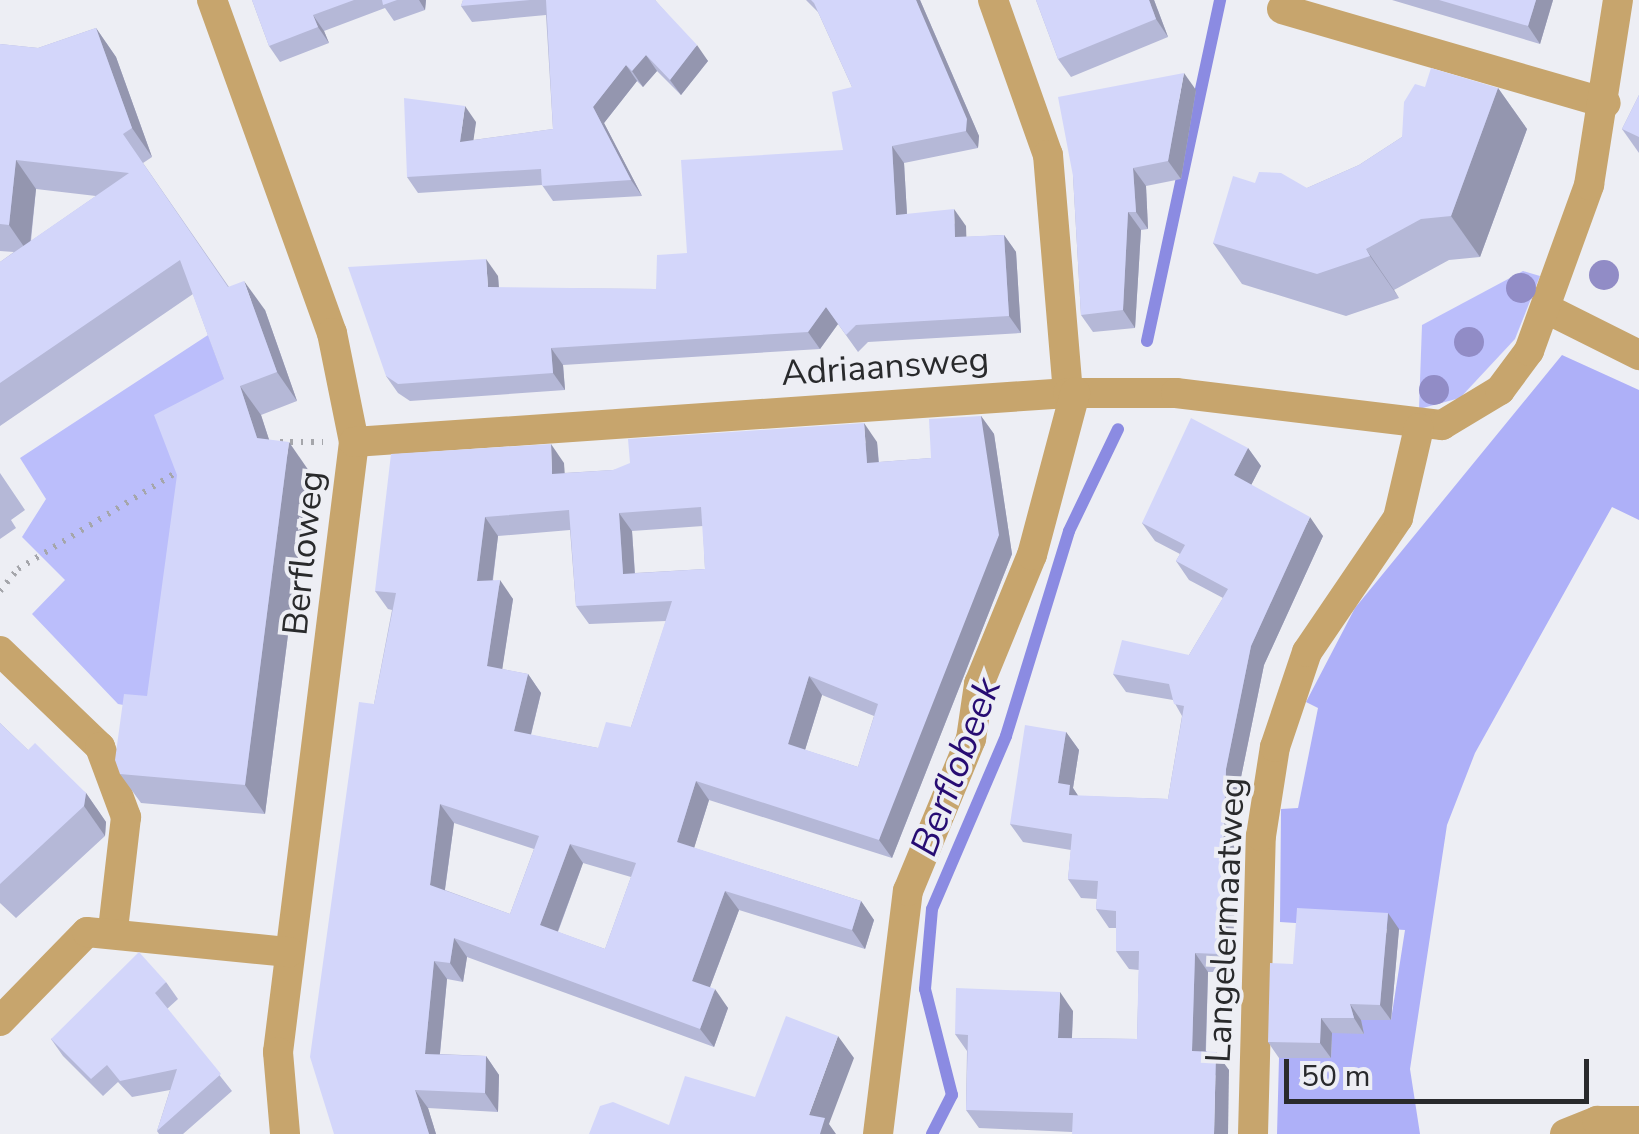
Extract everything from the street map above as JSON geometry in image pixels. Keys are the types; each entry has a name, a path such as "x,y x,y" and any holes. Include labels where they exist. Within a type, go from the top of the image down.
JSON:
{"street":[{"name":"Berfloweg","path":"212,0 332,333 354,442 278,1052 281,1132"},
{"path":"878,1134 908,890 971,739 980,684 1032,555 1072,394 1048,156 993,0"},
{"path":"1419,428 1468,415 1500,390 1546,309 1606,103 1618,0 1639,8"},
{"path":"1282,8 1606,103"},
{"path":"1546,309 1639,355"},
{"name":"Adriaansweg","path":"354,442 1072,394 1331,407 1419,428"},
{"name":"Langelermaatweg","path":"1253,1134 1261,836 1275,746 1306,652 1398,518 1419,428"},
{"path":"0,651 100,747 126,818 113,930"},
{"path":"4,1008 87,932 113,930 289,952"},
{"path":"1565,1134 1597,1121 1639,1122"}],"path":[{"path":"268,442 354,442"},
{"path":"0,591 18,569 176,469 182,483 196,475"}],"shaded area":[{"path":"1523,271 1540,276 1515,339 1460,398 1419,409 1422,325"},
{"path":"208,335 233,391 188,482 161,712 118,704 32,614 65,580 22,537 46,499 20,458"},
{"path":"1562,355 1639,390 1639,520 1612,507 1475,753 1447,825 1410,1069 1420,1134 1277,1134 1279,1058 1331,1058 1332,1033 1361,1020 1391,1020 1405,930 1280,922 1281,809 1298,808 1318,708 1306,702 1355,608"}],"building":[{"path":"252,0 354,0 313,15 318,27 269,46"},
{"path":"463,0 530,0 461,6"},
{"path":"546,0 655,0 697,45 670,80 646,55 632,71 626,65 593,107 631,180 542,186 541,169 407,177 404,98 465,106 460,142 553,129"},
{"path":"811,0 916,0 967,119 966,131 892,146 896,215 954,209 955,237 1004,235 1009,316 856,325 846,335 826,307 808,332 551,348 553,373 398,384 386,376 348,267 486,259 488,287 656,289 657,255 687,253 681,160 843,150 832,92 852,87"},
{"path":"1036,0 1149,0 1156,19 1058,59"},
{"path":"1439,0 1536,0 1528,26"},
{"path":"96,28 132,128 123,134 228,287 244,281 277,372 240,386 257,438 289,442 245,785 120,774 115,760 124,694 147,696 177,475 154,415 224,379 180,260 0,383 0,262 129,173 16,160 9,225 0,224 0,44 38,48"},
{"path":"1431,68 1498,88 1451,216 1421,219 1366,249 1370,256 1317,274 1213,243 1233,176 1255,183 1259,172 1281,173 1307,188 1359,165 1402,137 1404,102 1415,84 1425,87"},
{"path":"1184,73 1168,161 1133,168 1136,212 1128,212 1123,310 1081,315 1073,176 1058,97"},
{"path":"1639,95 1639,137 1622,129"},
{"path":"981,416 999,535 879,840 696,781 677,842 861,901 852,930 725,891 692,981 715,989 700,1029 454,938 450,963 434,961 425,1054 486,1056 485,1093 415,1090 429,1134 334,1134 310,1057 359,702 374,704 396,593 375,591 391,454 551,444 552,474 613,470 630,463 628,439 864,423 867,463 931,458 929,419","holes":["701,507 705,569 623,574 619,513","569,510 576,606 672,601 631,727 606,722 598,748 514,731 528,674 487,666 500,580 477,581 485,517","809,676 878,704 858,767 788,744","440,804 539,836 510,914 430,885","570,844 636,863 605,949 540,925"]},
{"path":"1191,418 1248,448 1234,475 1310,517 1251,646 1226,769 1219,954 1195,953 1192,1051 1216,1052 1214,1134 1072,1134 1073,1113 966,1110 968,1035 955,1034 956,988 1060,992 1058,1038 1137,1039 1139,951 1116,951 1116,911 1096,909 1098,881 1068,879 1072,834 1010,824 1025,725 1066,732 1058,783 1070,785 1069,795 1168,799 1184,706 1174,704 1169,684 1113,674 1122,640 1189,655 1228,589 1176,561 1185,545 1142,523"},
{"path":"0,723 28,750 35,743 86,793 84,806 0,884"},
{"path":"1297,908 1388,913 1380,1005 1350,1004 1354,1018 1321,1018 1320,1043 1268,1042 1270,963 1293,964"},
{"path":"139,952 166,982 155,993 221,1074 157,1131 177,1069 120,1081 107,1065 91,1079 51,1039"},
{"path":"786,1016 838,1036 809,1115 825,1118 820,1134 589,1134 600,1106 613,1102 669,1125 685,1076 755,1097"}],"waterway":[{"name":"Berflobeek","path":"1147,341 1220,0"},
{"name":"Berflobeek","path":"932,1134 952,1095 925,989 932,909 1006,736 1069,531 1118,429"}]}
